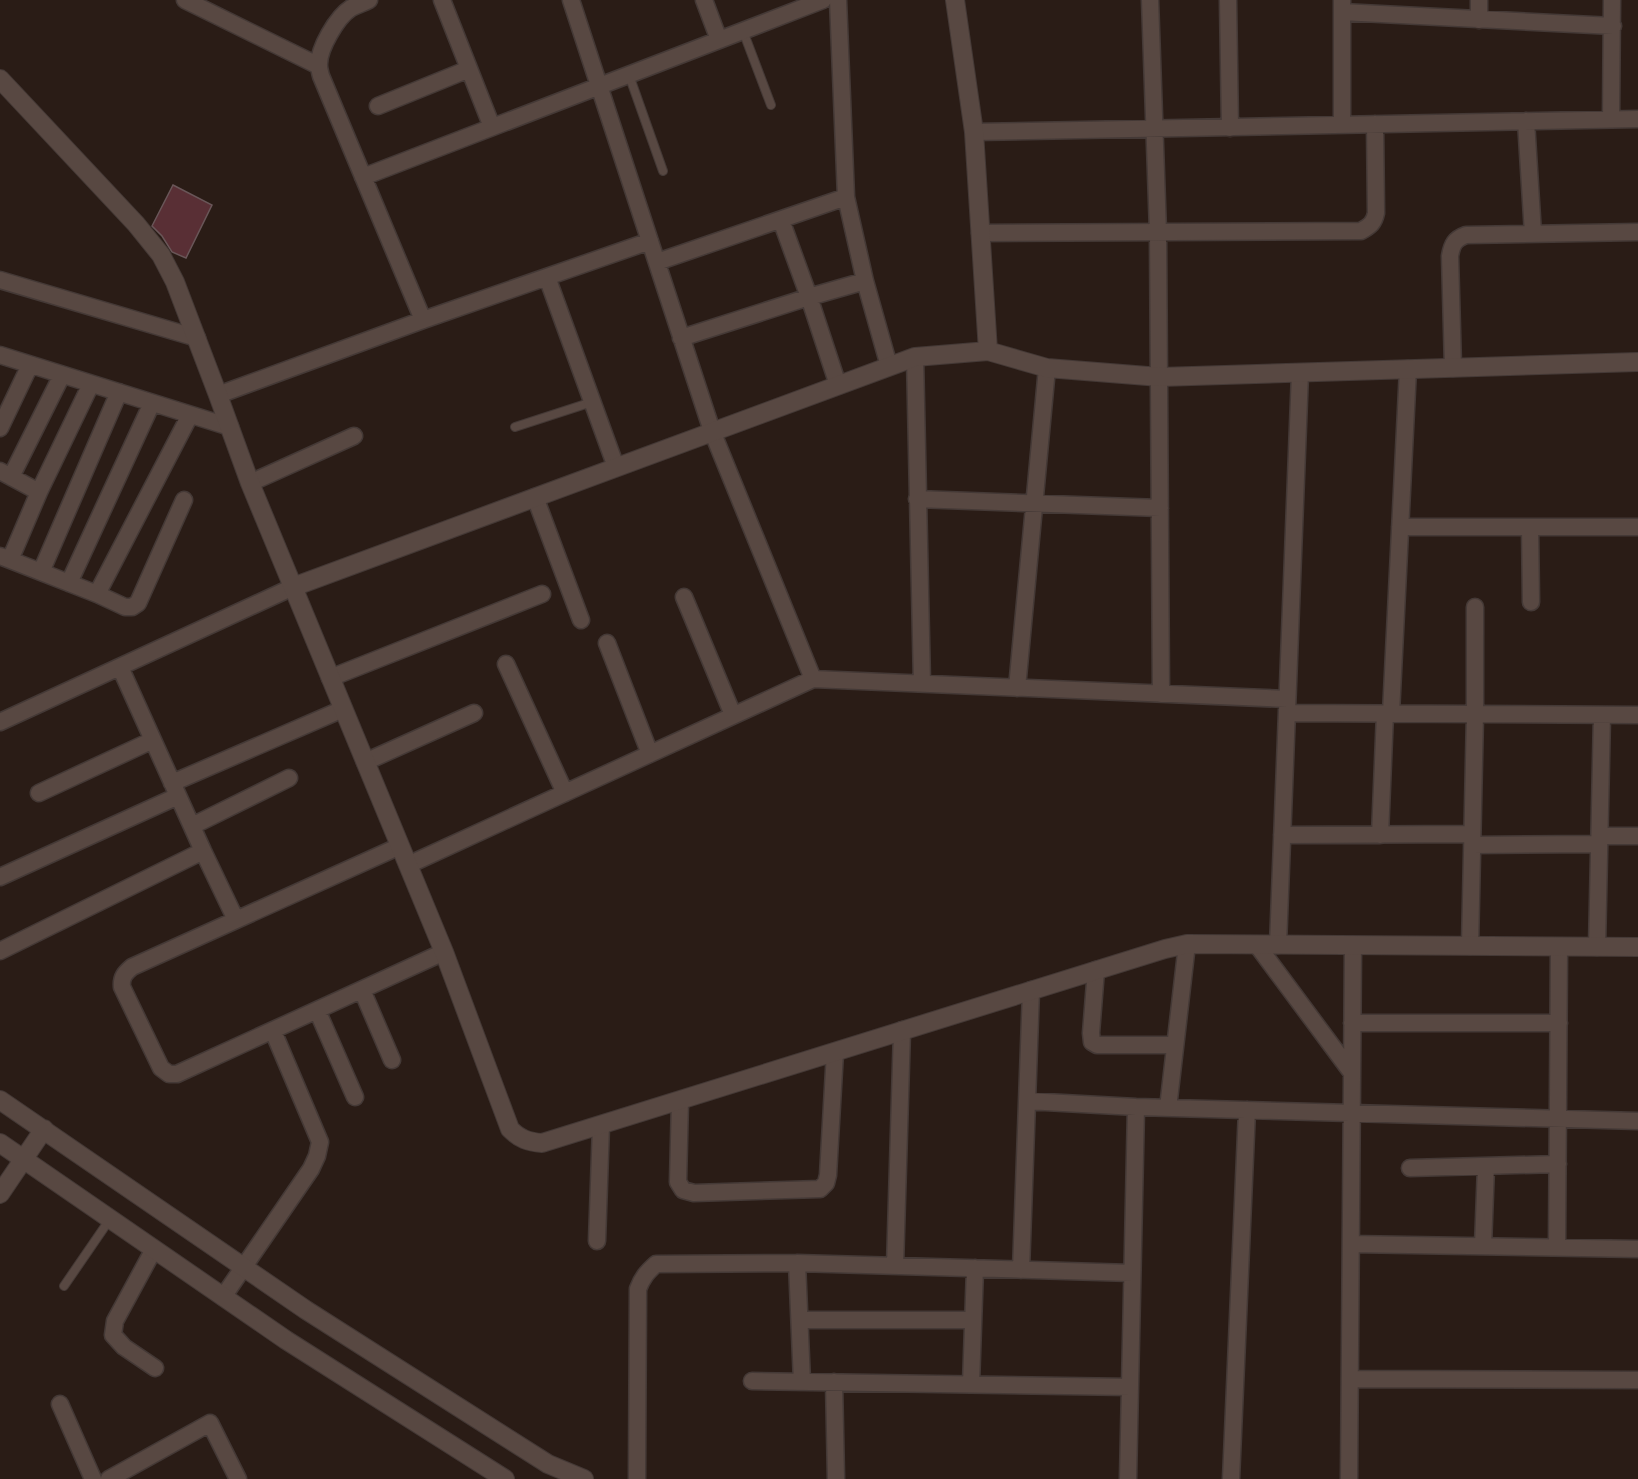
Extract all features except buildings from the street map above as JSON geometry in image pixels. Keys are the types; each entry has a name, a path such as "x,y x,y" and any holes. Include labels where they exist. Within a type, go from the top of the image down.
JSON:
{"street":[{"path":"185,0 319,66"},
{"path":"369,0 351,9 339,20 327,38 319,66 321,76 423,320"},
{"path":"442,0 492,127"},
{"path":"571,0 712,431 813,679"},
{"path":"704,0 719,40"},
{"path":"363,177 823,0"},
{"path":"838,0 846,196 889,366"},
{"path":"956,0 974,132 988,351"},
{"path":"1150,0 1158,232 1161,694"},
{"path":"1228,0 1230,128"},
{"path":"1479,0 1479,20"},
{"path":"1611,119 1612,0"},
{"path":"1342,125 1342,6 1479,20 1613,26"},
{"path":"378,106 469,69"},
{"path":"0,79 136,224 161,255 175,282 250,483 444,952 510,1130 518,1137 529,1142 542,1143 1031,990 1187,944 1638,947"},
{"path":"974,132 1638,119"},
{"path":"1526,121 1533,234"},
{"path":"980,233 1361,231 1370,227 1375,220 1376,213 1375,124"},
{"path":"657,262 846,196"},
{"path":"781,220 838,385"},
{"path":"1453,368 1450,256 1451,247 1457,238 1466,235 1638,232"},
{"path":"218,394 650,241"},
{"path":"547,278 616,467"},
{"path":"0,280 197,338"},
{"path":"681,338 866,281"},
{"path":"2,717 120,667 293,587 915,357 988,351 1047,368 1160,377 1638,362"},
{"path":"0,355 230,427"},
{"path":"915,357 922,684"},
{"path":"0,428 30,364"},
{"path":"1017,688 1047,368"},
{"path":"1380,835 1408,369"},
{"path":"1278,945 1299,373"},
{"path":"39,492 3,473 62,375"},
{"path":"91,384 5,558 98,594 125,607 132,607 138,603 184,500"},
{"path":"41,572 118,392"},
{"path":"69,583 152,403"},
{"path":"98,594 190,415"},
{"path":"250,483 354,436"},
{"path":"535,497 581,620"},
{"path":"917,499 1160,508"},
{"path":"1400,527 1638,527"},
{"path":"1530,527 1531,602"},
{"path":"330,678 542,594"},
{"path":"684,597 733,716"},
{"path":"1470,946 1475,607"},
{"path":"607,643 650,754"},
{"path":"506,664 565,793"},
{"path":"120,667 236,920"},
{"path":"408,865 813,679 1161,694 1388,713 1638,715"},
{"path":"0,877 175,789 343,709"},
{"path":"365,762 474,713"},
{"path":"1597,947 1602,715"},
{"path":"39,793 153,740"},
{"path":"192,826 289,778"},
{"path":"1282,836 1380,835 1472,840 1600,840 1638,836"},
{"path":"400,846 132,967 121,980 122,987 161,1068 169,1074 177,1074 444,952"},
{"path":"0,951 203,850"},
{"path":"1168,1108 1187,944"},
{"path":"1257,945 1352,1073"},
{"path":"1349,1479 1353,945"},
{"path":"1557,1248 1559,947"},
{"path":"1096,970 1092,1042 1097,1045 1175,1045"},
{"path":"362,990 392,1060"},
{"path":"1021,1270 1031,990"},
{"path":"317,1011 355,1097"},
{"path":"1352,1023 1558,1023"},
{"path":"895,1266 902,1030"},
{"path":"223,1297 310,1169 317,1156 320,1142 273,1031"},
{"path":"680,1100 678,1182 683,1190 694,1193 820,1189 826,1184 828,1175 835,1052"},
{"path":"0,1100 315,1316 548,1464 584,1479"},
{"path":"1027,1101 1168,1108 1638,1120"},
{"path":"1128,1479 1136,1107"},
{"path":"1231,1479 1247,1110"},
{"path":"597,1241 601,1125"},
{"path":"0,1194 44,1129"},
{"path":"0,1143 286,1340 505,1479"},
{"path":"1410,1168 1558,1164"},
{"path":"1483,1246 1485,1166"},
{"path":"1351,1244 1638,1249"},
{"path":"154,1249 115,1321 113,1335 124,1347 155,1368"},
{"path":"797,1263 802,1382"},
{"path":"637,1479 639,1289 642,1278 656,1264 797,1263 1132,1273"},
{"path":"971,1384 975,1268"},
{"path":"800,1320 973,1320"},
{"path":"1350,1379 1638,1380"},
{"path":"752,1381 1130,1387"},
{"path":"834,1382 836,1479"},
{"path":"60,1404 93,1479"},
{"path":"109,1479 210,1423 238,1479"}],"lane":[{"path":"744,31 771,105"},
{"path":"628,75 663,171"},
{"path":"515,427 592,402"},
{"path":"64,1286 111,1219"}]}
